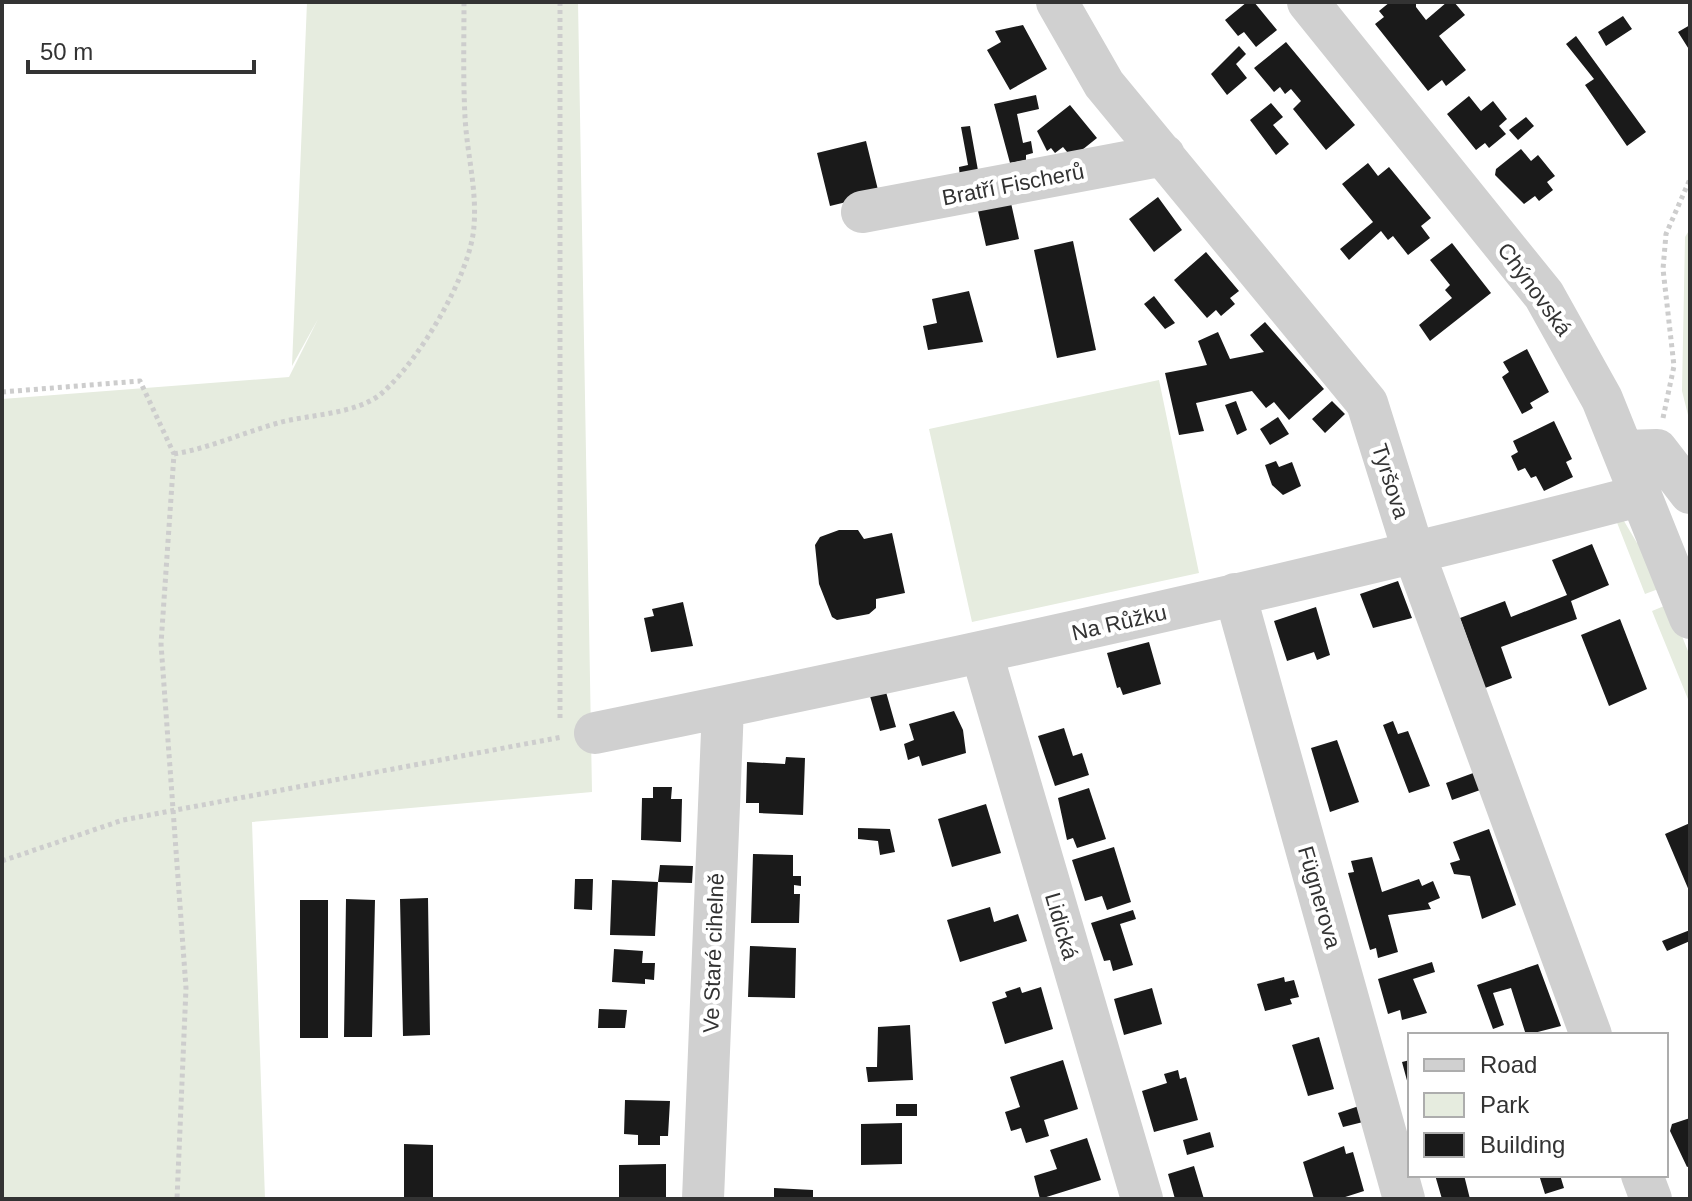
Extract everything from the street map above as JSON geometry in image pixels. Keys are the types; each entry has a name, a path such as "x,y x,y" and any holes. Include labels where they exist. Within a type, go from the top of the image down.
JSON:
{"street":[{"name":"Tyršova","path":"1057,2 1104,84 1367,403 1414,553 1590,1033"},
{"name":"Chýnovská","path":"1308,2 1544,295 1641,451 1639,496 1690,618"},
{"name":"Bratří Fischerů","path":"862,212 1164,155"},
{"path":"1641,451 1690,493"},
{"name":"Na Růžku","path":"577,735 982,654 1414,553 1639,496"},
{"name":"Fügnerova","path":"1235,594 1404,1199"},
{"name":"Lidická","path":"982,654 1142,1199"},
{"name":"Ve Staré cihelně","path":"703,1199 723,707"},
{"path":"1643,1177 1651,1199"}],"path":[{"path":"174,454 211,448 280,422 355,405 381,395 450,301 469,252 474,228 474,188 465,120 464,2"},
{"path":"2,861 35,852 76,833 173,810 577,735 560,2"},
{"path":"1641,451 1674,366 1663,269 1666,234 1690,179"},
{"path":"2,392 140,381 174,454 161,644 186,988 177,1199"}],"green space":[{"path":"307,2 578,2 592,792 252,822 265,1199 2,1199 2,399 289,377 318,319 292,366"},
{"path":"1690,229 1690,423 1682,391 1685,237"},
{"path":"1159,380 1199,573 972,622 929,429"},
{"path":"1616,520 1624,521 1637,543 1642,541 1661,588 1645,594"},
{"path":"1669,604 1690,656 1690,704 1652,611"}],"building":[{"path":"1247,2 1254,2 1277,30 1256,47 1244,32 1238,36 1225,20"},
{"path":"1390,2 1416,2 1416,7 1426,20 1447,2 1454,2 1465,15 1439,36 1466,70 1446,86 1442,80 1428,91 1375,24 1384,17 1379,11"},
{"path":"1623,16 1632,29 1606,46 1598,32"},
{"path":"1023,25 1047,69 1010,90 987,50 1001,42 995,31"},
{"path":"1690,25 1690,51 1678,32"},
{"path":"1576,36 1646,132 1627,146 1585,85 1594,79 1566,44"},
{"path":"1286,42 1355,125 1326,150 1293,109 1301,101 1291,89 1285,94 1280,87 1274,92 1254,68"},
{"path":"1239,46 1246,54 1236,64 1247,78 1227,95 1211,74"},
{"path":"1036,95 1039,109 1017,114 1023,143 1031,141 1033,153 1026,155 1026,160 1010,163 994,104"},
{"path":"1469,96 1481,111 1493,101 1507,119 1499,126 1506,134 1489,148 1485,143 1476,150 1447,114"},
{"path":"1271,103 1283,117 1273,125 1289,144 1276,155 1250,120"},
{"path":"1070,105 1097,138 1072,158 1063,147 1055,153 1051,148 1047,151 1037,131"},
{"path":"1526,117 1534,126 1518,140 1509,130"},
{"path":"970,126 979,176 960,179 959,167 968,165 961,127"},
{"path":"866,141 879,194 830,206 817,153"},
{"path":"1521,149 1531,161 1538,155 1555,176 1547,182 1553,190 1539,201 1535,196 1524,204 1495,175 1496,169"},
{"path":"1368,163 1378,176 1389,167 1431,218 1421,226 1430,238 1408,255 1393,236 1388,240 1381,231 1349,260 1340,249 1373,222 1342,184"},
{"path":"1158,197 1182,230 1154,252 1129,219"},
{"path":"1011,203 1019,239 986,246 978,211"},
{"path":"1073,241 1096,350 1057,358 1034,250"},
{"path":"1452,243 1491,293 1430,341 1419,325 1452,298 1445,290 1450,285 1430,260"},
{"path":"1206,252 1239,291 1230,298 1235,304 1221,316 1216,310 1207,318 1174,280"},
{"path":"969,291 983,342 928,350 923,326 937,323 932,299"},
{"path":"1154,296 1175,323 1165,329 1144,304"},
{"path":"1265,322 1324,389 1289,420 1274,402 1266,408 1252,391 1196,403 1204,431 1179,435 1165,373 1207,365 1198,341 1218,332 1230,359 1264,352 1250,335"},
{"path":"1527,349 1549,392 1530,403 1533,408 1522,414 1502,377 1509,372 1503,362"},
{"path":"1236,401 1247,430 1237,435 1225,405"},
{"path":"1332,401 1345,414 1325,433 1312,419"},
{"path":"1278,417 1289,434 1270,445 1260,429"},
{"path":"1554,421 1572,459 1566,462 1573,477 1544,491 1536,476 1531,478 1525,468 1518,471 1511,456 1518,452 1513,441"},
{"path":"1276,461 1279,467 1292,462 1301,486 1283,495 1272,485 1265,465"},
{"path":"839,530 858,530 864,539 892,533 905,593 876,599 876,608 869,614 837,620 832,617 819,584 815,545 820,537"},
{"path":"1592,544 1609,585 1571,601 1577,619 1501,647 1512,678 1485,688 1460,618 1505,601 1511,617 1567,595 1552,560"},
{"path":"1398,581 1412,618 1373,628 1360,594"},
{"path":"683,602 693,646 651,652 644,618 654,616 652,609"},
{"path":"1316,607 1330,655 1317,660 1314,652 1287,661 1274,621"},
{"path":"1620,619 1647,689 1609,706 1581,635"},
{"path":"1149,642 1161,684 1123,695 1120,687 1117,688 1107,653"},
{"path":"886,692 896,727 880,731 870,696"},
{"path":"954,711 963,730 966,753 922,766 919,756 908,760 904,744 914,740 909,724"},
{"path":"1393,721 1398,734 1408,731 1430,786 1409,793 1383,725"},
{"path":"1064,728 1073,756 1082,753 1089,775 1055,786 1038,736"},
{"path":"1337,740 1359,802 1330,812 1311,748"},
{"path":"786,757 805,758 803,815 759,813 759,803 746,803 747,762 785,764"},
{"path":"1476,772 1483,789 1452,800 1446,783"},
{"path":"653,787 672,787 671,799 682,799 681,842 641,840 642,798 653,798"},
{"path":"1089,788 1106,839 1077,848 1073,838 1067,840 1058,798"},
{"path":"986,804 1001,853 952,867 938,819"},
{"path":"1690,823 1690,893 1665,834"},
{"path":"858,828 890,829 895,852 880,855 878,841 858,839"},
{"path":"1489,829 1516,905 1482,919 1470,876 1454,874 1450,863 1460,860 1453,842"},
{"path":"1114,847 1131,902 1107,910 1102,896 1085,901 1072,860"},
{"path":"753,854 793,855 793,876 801,876 801,886 794,885 794,894 800,894 799,923 751,923"},
{"path":"1372,857 1382,892 1419,879 1422,886 1433,881 1440,898 1428,903 1431,909 1388,915 1398,952 1378,958 1376,948 1370,950 1348,873 1354,872 1351,861"},
{"path":"660,865 693,866 692,883 658,882"},
{"path":"575,879 593,879 592,910 574,909"},
{"path":"612,880 658,882 655,936 610,935"},
{"path":"428,898 430,1035 403,1036 400,899"},
{"path":"346,899 375,900 372,1037 344,1037"},
{"path":"300,900 328,900 328,1038 300,1038"},
{"path":"990,907 994,922 1018,914 1027,941 960,962 947,920"},
{"path":"1133,910 1136,919 1120,924 1133,965 1113,971 1110,960 1104,961 1091,923"},
{"path":"1690,930 1690,941 1667,951 1662,941"},
{"path":"750,946 796,948 795,998 748,997"},
{"path":"614,949 643,951 642,963 655,963 654,980 645,979 645,984 612,982"},
{"path":"1432,962 1435,972 1413,979 1427,1013 1402,1020 1400,1010 1388,1014 1378,979"},
{"path":"1538,964 1561,1026 1525,1033 1511,988 1493,993 1504,1025 1493,1029 1477,985"},
{"path":"1284,977 1285,982 1294,980 1299,997 1290,999 1292,1004 1265,1011 1257,984"},
{"path":"1020,987 1022,993 1041,987 1053,1029 1005,1044 992,1002 1007,997 1005,992"},
{"path":"1152,988 1162,1024 1124,1035 1114,999"},
{"path":"599,1009 627,1010 625,1028 598,1028"},
{"path":"910,1025 913,1080 868,1082 866,1067 877,1067 878,1027"},
{"path":"1319,1037 1334,1089 1308,1096 1292,1045"},
{"path":"1063,1060 1078,1109 1044,1120 1049,1136 1026,1143 1021,1128 1011,1131 1005,1112 1020,1107 1010,1077"},
{"path":"1408,1060 1408,1084 1402,1062"},
{"path":"1178,1070 1180,1079 1186,1077 1198,1120 1154,1132 1142,1091 1167,1083 1164,1074"},
{"path":"625,1100 670,1101 668,1136 660,1136 660,1145 638,1145 638,1135 624,1134"},
{"path":"896,1104 917,1104 917,1116 896,1116"},
{"path":"1359,1106 1363,1122 1343,1127 1338,1113"},
{"path":"1690,1118 1690,1166 1687,1167 1670,1131 1672,1124"},
{"path":"902,1123 902,1164 861,1165 861,1124"},
{"path":"1210,1132 1214,1147 1187,1155 1183,1140"},
{"path":"1087,1138 1101,1180 1040,1199 1034,1176 1057,1169 1050,1150"},
{"path":"404,1144 433,1145 433,1199 404,1199"},
{"path":"1344,1146 1346,1154 1353,1152 1364,1191 1339,1199 1314,1199 1303,1162"},
{"path":"666,1164 666,1199 619,1199 619,1165"},
{"path":"1194,1166 1204,1199 1175,1199 1168,1174"},
{"path":"1436,1177 1464,1177 1470,1199 1442,1199"},
{"path":"1540,1177 1561,1177 1564,1188 1545,1194"},
{"path":"774,1188 813,1190 813,1199 774,1199"}]}
